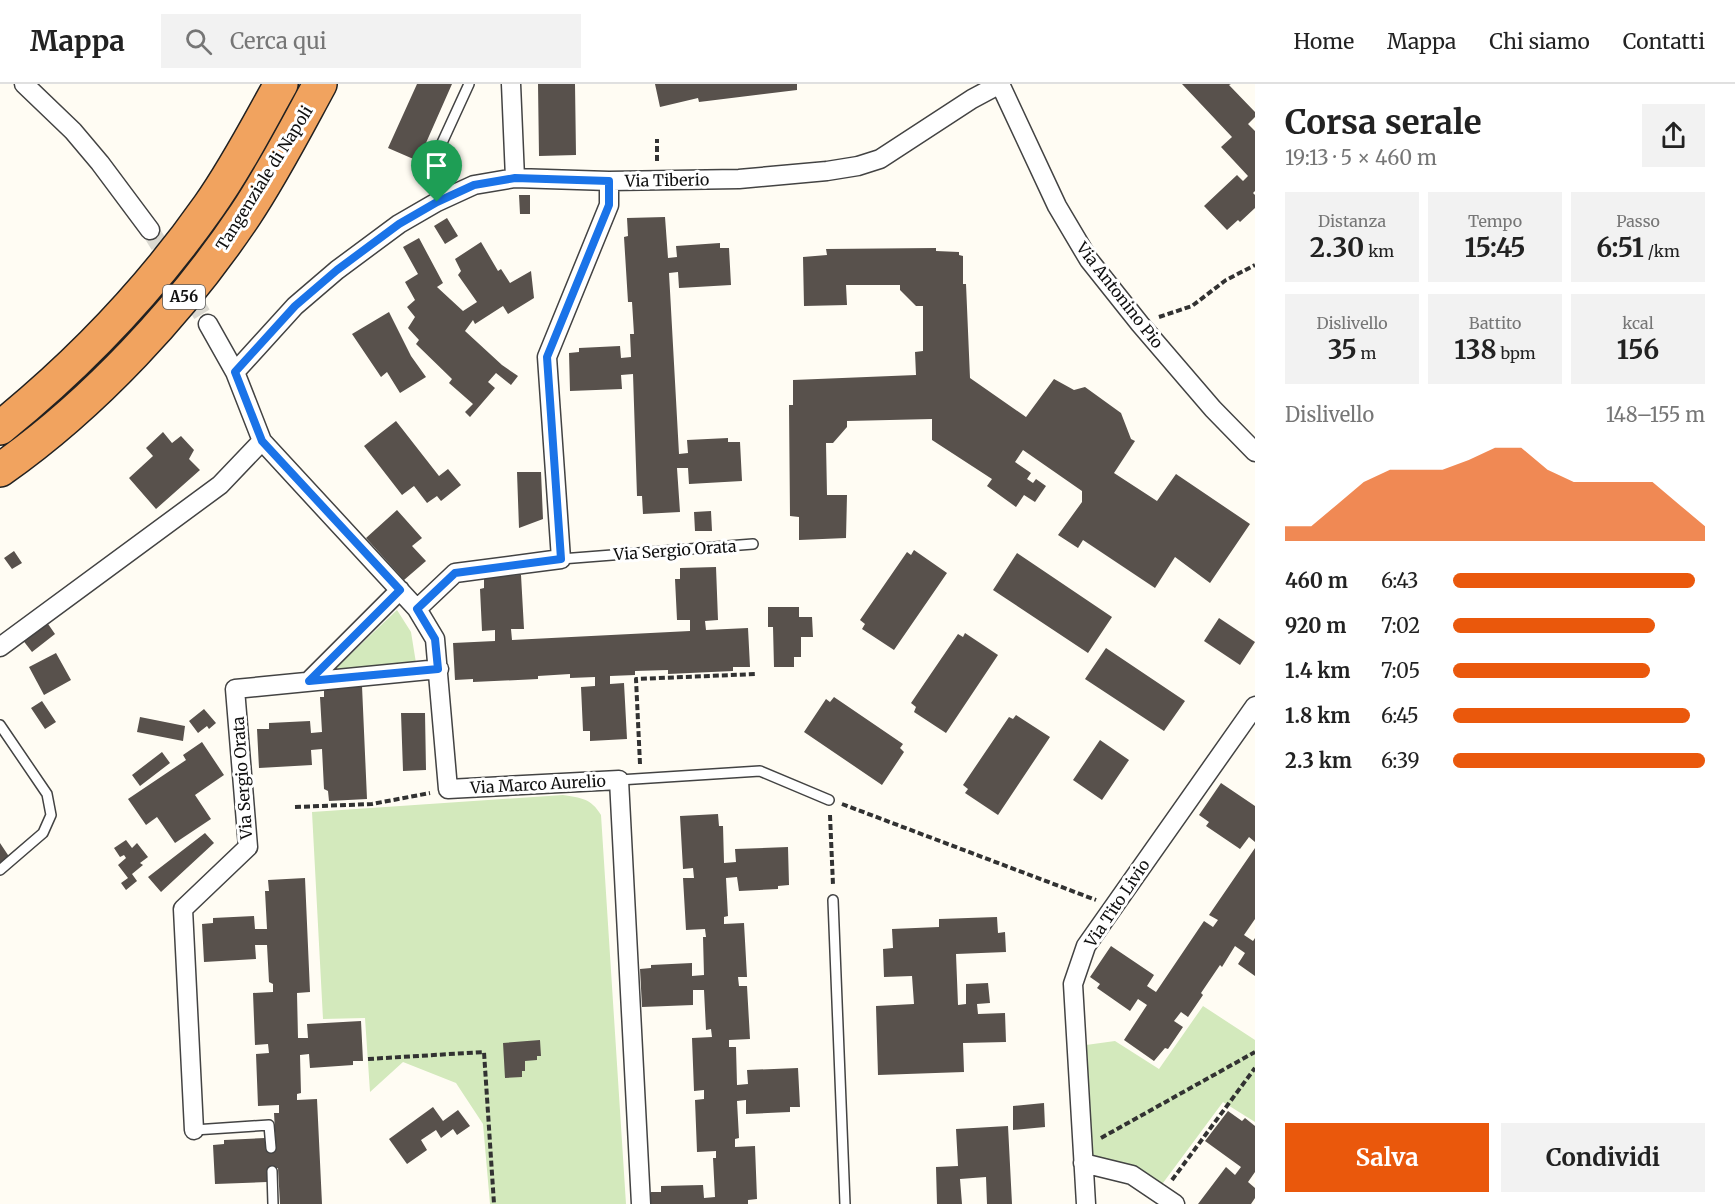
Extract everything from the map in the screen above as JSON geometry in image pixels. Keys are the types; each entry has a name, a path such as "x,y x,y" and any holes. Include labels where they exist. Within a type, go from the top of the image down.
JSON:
{"highway":[{"name":"Tangenziale di Napoli","path":"0,428 33,401 108,331 180,246 211,204 280,84"},
{"name":"Tangenziale di Napoli","path":"0,470 18,458 80,405 131,356 174,308 212,262 246,213 320,84"}],"street":[{"path":"24,84 73,131 150,230"},
{"path":"511,84 515,178"},
{"name":"Via Tiberio","path":"235,372 295,306 337,270 399,224 437,202 474,185 515,178 609,181 739,179 858,166 880,159 972,99 1000,84"},
{"name":"Via Antonino Pio","path":"1000,84 1062,215 1089,260 1213,409 1255,452"},
{"path":"561,559 547,357 609,205 609,181"},
{"name":"Via Marco Aurelio","path":"208,324 235,372 262,441 417,609 435,639 448,789 619,780 641,1204"},
{"path":"0,647 220,485 262,441"},
{"name":"Via Sergio Orata","path":"417,609 455,573 561,559"},
{"path":"309,681 400,590"},
{"name":"Via Sergio Orata","path":"194,1130 183,909 248,847 235,688 438,669"},
{"name":"Via Tito Livio","path":"1086,1204 1073,984 1086,946 1255,706"},
{"path":"1082,1156 1132,1174 1168,1199"}],"lane":[{"path":"441,145 469,84"},
{"name":"Via Sergio Orata","path":"561,559 753,544"},
{"path":"0,725 47,794 51,815 44,833 0,870"},
{"path":"619,780 760,771 829,800"},
{"path":"833,900 845,1204"},
{"path":"194,1130 269,1125 271,1149"},
{"path":"272,1171 273,1204"}],"path":[{"path":"1140,324 1191,306 1226,280 1255,265"},
{"path":"640,779 636,679 757,674"},
{"path":"295,807 372,804 448,789"},
{"path":"833,900 829,800 1113,907"},
{"path":"368,1059 484,1052 494,1204"},
{"path":"1082,1156 1255,1052"},
{"path":"1168,1199 1255,1068"}],"green space":[{"path":"397,610 411,632 416,663 333,671"},
{"path":"563,795 589,802 601,815 626,1204 490,1204 483,1124 456,1083 403,1062 370,1092 365,1018 323,1019 312,812"},
{"path":"1203,1006 1255,1040 1255,1122 1223,1102 1160,1187 1093,1158 1086,1045 1115,1041 1159,1069"}],"building":[{"path":"417,84 452,84 418,161 388,148"},
{"path":"538,84 575,84 576,155 539,156"},
{"path":"655,84 797,84 797,90 699,102 698,98 660,107"},
{"path":"1182,84 1231,84 1229,85 1255,112 1255,117 1248,124 1255,131 1255,191 1253,193 1255,208 1227,230 1204,206 1237,175 1243,181 1248,176 1221,147 1232,137"},
{"path":"519,195 530,195 530,214 520,214"},
{"path":"665,217 668,258 677,257 676,246 720,243 720,248 729,248 731,285 679,288 678,272 669,273 679,454 688,453 687,440 728,438 728,442 740,442 742,481 689,484 688,468 677,468 680,512 643,514 642,496 637,496 633,374 621,375 622,389 570,391 569,353 579,352 579,348 620,346 621,358 631,357 630,334 634,334 632,302 628,302 624,237 628,236 627,218"},
{"path":"447,218 458,236 445,244 434,226"},
{"path":"419,238 443,283 437,287 463,311 477,302 458,275 461,271 455,259 481,242 498,271 501,269 510,283 531,271 534,298 508,314 503,306 475,324 473,320 465,331 502,365 518,376 511,385 496,373 488,382 495,388 470,417 465,412 473,404 449,383 452,379 416,344 419,340 408,328 415,317 407,307 415,300 405,282 418,274 403,247"},
{"path":"936,248 936,251 959,252 959,255 963,256 970,378 1026,417 1054,379 1074,390 1085,387 1121,413 1131,439 1135,441 1114,473 1157,501 1176,474 1250,524 1210,583 1175,557 1155,588 1083,540 1078,548 1058,535 1082,502 1082,491 1023,450 1015,462 1031,473 1027,479 1033,483 1036,479 1046,486 1035,502 1024,495 1016,507 987,486 992,479 932,440 932,419 847,421 847,427 833,443 826,443 827,495 847,495 846,538 799,540 799,517 790,516 789,405 793,405 793,380 916,375 915,352 923,351 923,306 916,306 900,290 900,285 846,285 847,305 804,306 803,257 827,255 826,249"},
{"path":"389,312 411,356 426,377 400,393 387,372 381,377 352,334"},
{"path":"396,421 439,476 448,469 461,485 441,501 437,496 427,503 414,486 402,495 364,446"},
{"path":"163,432 172,443 181,436 194,450 189,459 200,470 156,509 129,478 153,456 146,448"},
{"path":"517,472 541,472 543,519 519,528"},
{"path":"397,510 422,538 412,546 426,561 404,580 366,538"},
{"path":"711,511 712,531 695,531 694,512"},
{"path":"914,550 947,573 894,650 862,629 865,624 860,620 907,552 911,555"},
{"path":"14,551 22,563 12,569 4,558"},
{"path":"1017,553 1112,617 1088,653 993,590"},
{"path":"716,567 718,620 705,621 706,630 748,628 750,667 733,667 733,671 668,674 668,670 635,671 635,675 610,676 610,684 624,683 627,739 590,741 590,731 583,731 581,687 595,686 595,677 570,678 570,674 538,676 538,679 473,682 473,679 455,680 453,643 495,641 495,630 482,631 480,589 484,588 484,576 521,575 524,629 511,629 512,640 690,631 690,620 677,620 675,579 680,579 680,568"},
{"path":"768,607 799,607 799,617 812,617 813,637 801,637 801,657 794,657 794,667 774,667 773,627 768,627"},
{"path":"1219,618 1255,642 1240,665 1204,641"},
{"path":"46,621 55,634 32,652 22,639"},
{"path":"965,633 998,655 946,733 914,712 916,707 911,703 958,634 963,637"},
{"path":"1106,648 1185,701 1164,731 1085,679"},
{"path":"56,653 71,680 44,695 29,667"},
{"path":"362,686 367,799 329,801 328,791 324,789 322,749 311,750 312,765 259,768 257,729 269,729 269,723 310,721 311,733 322,732 320,697 324,697 324,687"},
{"path":"834,697 903,744 900,748 904,752 882,785 804,732 826,699 830,702"},
{"path":"42,701 56,722 45,729 31,708"},
{"path":"204,709 216,723 209,729 207,726 198,733 189,721"},
{"path":"401,713 425,713 426,770 403,771"},
{"path":"1016,715 1050,737 998,815 965,793 968,789 963,785 1009,717 1013,719"},
{"path":"140,717 185,726 183,741 137,732"},
{"path":"1100,740 1129,760 1102,800 1073,780"},
{"path":"202,742 224,775 195,795 211,819 175,843 157,817 146,825 128,799 186,760 183,755"},
{"path":"162,752 170,763 140,786 132,775"},
{"path":"1221,783 1255,806 1255,842 1249,837 1240,849 1206,826 1209,822 1199,815"},
{"path":"718,814 719,826 723,826 724,863 736,862 735,849 788,847 789,885 778,886 778,889 739,891 737,877 726,878 728,916 724,917 724,924 744,923 747,977 738,977 739,986 747,986 750,1039 729,1040 729,1047 736,1047 737,1085 748,1084 747,1070 798,1068 800,1107 790,1107 790,1112 746,1114 746,1100 737,1101 739,1138 735,1139 735,1147 755,1146 757,1199 748,1200 748,1204 651,1204 651,1192 661,1192 661,1186 703,1185 704,1198 715,1197 713,1158 716,1158 716,1151 697,1152 695,1100 704,1099 704,1090 694,1091 692,1038 712,1037 711,1029 706,1030 704,990 693,990 693,1005 642,1007 640,969 651,968 651,965 692,963 692,976 704,975 703,937 706,937 705,929 686,930 683,878 694,878 693,868 683,869 680,816"},
{"path":"205,833 214,843 161,892 148,877"},
{"path":"126,840 132,848 137,843 148,857 140,863 143,865 132,874 137,881 126,890 121,883 128,878 118,865 126,858 124,855 120,857 114,848"},
{"path":"0,843 10,858 0,864"},
{"path":"1255,848 1255,919 1244,935 1253,941 1255,938 1255,976 1238,964 1245,953 1235,946 1201,993 1203,995 1188,1017 1181,1012 1174,1021 1183,1027 1168,1049 1165,1048 1154,1061 1124,1040 1147,1005 1138,999 1130,1011 1097,988 1100,984 1090,977 1111,946 1154,975 1147,986 1156,992 1204,921 1213,927 1218,920 1209,915"},
{"path":"305,878 310,992 297,993 298,1038 308,1038 307,1024 361,1021 363,1061 353,1061 353,1065 310,1068 309,1054 300,1055 301,1093 297,1094 297,1100 317,1099 322,1204 280,1204 278,1168 267,1168 267,1182 215,1184 213,1145 224,1144 224,1140 265,1138 266,1151 276,1150 274,1113 279,1113 279,1105 258,1106 256,1054 269,1053 268,1044 255,1045 253,993 273,992 273,984 269,982 267,945 255,945 256,959 204,962 202,924 213,923 213,918 254,916 255,929 267,929 265,891 269,891 268,880"},
{"path":"997,917 998,933 1005,932 1006,952 956,954 958,1005 966,1004 966,984 988,983 990,1003 977,1004 978,1014 1005,1013 1006,1042 963,1043 964,1072 878,1075 876,1006 914,1004 912,976 884,977 883,949 893,948 892,929 939,927 939,919"},
{"path":"540,1040 541,1056 537,1056 537,1060 525,1061 525,1071 522,1071 522,1077 505,1078 503,1043"},
{"path":"1044,1103 1045,1127 1013,1130 1013,1106"},
{"path":"433,1107 443,1121 458,1110 470,1126 457,1135 453,1129 441,1138 436,1130 421,1140 427,1150 407,1164 389,1139"},
{"path":"1228,1111 1242,1121 1245,1118 1255,1126 1255,1172 1248,1182 1255,1188 1255,1198 1251,1204 1198,1204 1226,1167 1235,1175 1241,1167 1205,1141"},
{"path":"1008,1126 1012,1204 987,1204 986,1177 960,1179 962,1204 937,1204 936,1167 958,1166 956,1129"}],"tunnel":[{"path":"150,230 208,324"}],"route":[{"path":"515,178 609,181 609,205 547,357 561,559 455,573 417,609 435,639 438,669 309,681 400,590 262,441 235,372 295,306 337,270 399,224 437,202 474,185 515,178"}]}
